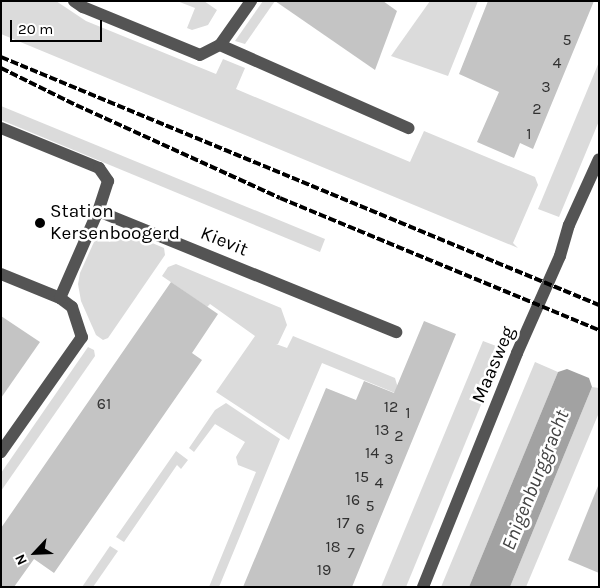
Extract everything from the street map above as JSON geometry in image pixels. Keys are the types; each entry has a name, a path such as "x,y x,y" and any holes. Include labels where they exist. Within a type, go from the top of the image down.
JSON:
{"street":[{"path":"74,1 82,7 200,54 220,45 251,1"},
{"path":"220,45 408,128"},
{"path":"1,128 100,168 108,181 98,211 60,298"},
{"name":"Maasweg","path":"424,587 518,353 560,256 569,225 599,159"},
{"name":"Kievit","path":"98,211 396,332"},
{"path":"1,274 60,298 72,307 82,337 1,452"}],"shaded area":[{"path":"1,1 56,1 86,21 216,74 223,59 245,68 236,89 410,162 424,131 535,177 538,185 513,243 518,248 1,34"},
{"path":"177,1 204,1 217,10 208,25 192,30 187,28 195,8"},
{"path":"263,1 275,1 245,44 235,41"},
{"path":"430,1 478,1 448,76 391,56"},
{"path":"599,62 599,121 559,217 538,209"},
{"path":"1,106 325,239 320,252 1,120"},
{"path":"110,230 126,232 164,248 165,255 108,338 103,340 96,335 81,301 78,284 80,273 94,242 100,235"},
{"path":"176,264 281,308 287,325 278,344 276,344 287,348 293,336 395,378 398,388 395,393 322,363 289,440 216,392 255,336 210,304 207,307 162,276 168,267"},
{"path":"483,341 504,349 406,587 381,587"},
{"path":"88,347 94,350 95,356 1,491 1,473"},
{"path":"535,362 558,372 469,587 441,587"},
{"path":"592,387 599,388 598,415 526,587 510,587"},
{"path":"226,403 280,439 219,587 209,587 256,472 238,465 236,457 245,442 215,424 194,452 189,448 215,410"},
{"path":"176,451 188,460 181,469 177,465 124,542 116,537"},
{"path":"110,546 118,551 93,587 82,587"}],"water":[{"name":"Enigenburggracht","path":"567,369 589,378 592,387 510,587 469,587 558,372"}],"building":[{"path":"275,1 383,1 397,11 375,70"},
{"path":"488,1 594,1 533,149 520,143 514,158 477,142 499,92 459,74"},
{"path":"171,282 218,314 192,353 202,360 54,573 34,559 14,587 1,587 1,528"},
{"path":"1,316 40,342 1,398"},
{"path":"424,321 456,334 352,587 243,587 326,388 356,400 364,381 394,393"},
{"path":"599,486 599,573 568,560"}],"railway":[{"path":"1,57 599,305"},
{"path":"1,68 76,105 280,198 599,330"}],"place":[{"name":"Station Kersenboogerd","path":"40,223"}]}
